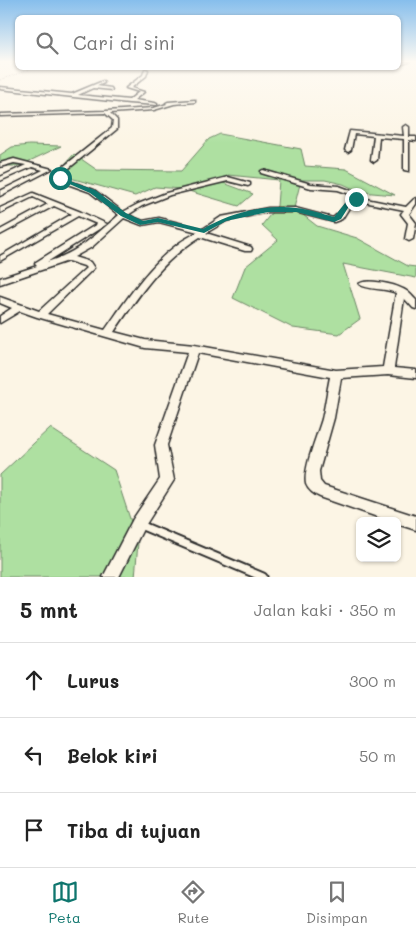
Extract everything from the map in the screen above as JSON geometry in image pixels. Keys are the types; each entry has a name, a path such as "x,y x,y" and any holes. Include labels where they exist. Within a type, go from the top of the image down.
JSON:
{"street":[{"path":"11,89 74,94 129,102 172,104"},
{"path":"74,94 84,89"},
{"path":"129,102 143,92 131,89"},
{"path":"0,115 154,109 193,101"},
{"path":"106,112 115,120 115,128 60,172 61,180 92,191 123,215 142,224 158,220 202,232 248,249"},
{"path":"406,127 407,170"},
{"path":"348,150 352,132 416,139"},
{"path":"374,160 376,135"},
{"path":"0,165 14,161 49,171 0,194"},
{"path":"0,179 32,165"},
{"path":"107,334 154,270 176,249 224,219 268,210 297,210 334,220 339,217 352,198 352,193 345,189 311,186 262,172"},
{"path":"0,281 68,258 89,245 123,215 140,205 194,187 228,179 248,184"},
{"path":"0,211 34,195 103,224 46,262 0,275"},
{"path":"352,198 408,209"},
{"path":"409,238 412,223 405,214 416,200"},
{"path":"0,233 54,203"},
{"path":"0,259 79,213"},
{"path":"40,314 90,268 87,264 68,258"},
{"path":"363,284 401,290 409,296 416,306"},
{"path":"388,371 401,290"},
{"path":"0,300 40,314 145,344 194,349 336,374 388,371 416,374"},
{"path":"0,320 20,307"},
{"path":"111,577 138,524 167,480 161,445 194,349"},
{"path":"336,374 328,418 313,471 313,484 320,491 416,523"}],"lane":[{"path":"138,524 263,577"}],"green space":[{"path":"220,134 301,149 305,166 346,169 395,195 361,192 343,184 325,180 301,180 294,208 317,226 357,238 408,266 416,267 416,278 343,264 360,319 339,334 293,328 233,298 245,267 278,240 262,225 277,206 279,180 228,175 221,182 253,194 239,206 182,189 155,187 135,196 56,174 74,154 97,170 181,171 209,139"},
{"path":"29,145 61,146 19,166 0,166 0,155 12,147"},
{"path":"50,428 114,470 138,543 135,577 0,577 0,475"}],"route":[{"path":"60,178 92,191 123,215 142,224 158,220 204,231 224,219 268,210 297,210 334,220 339,217 352,198 356,199"}]}
